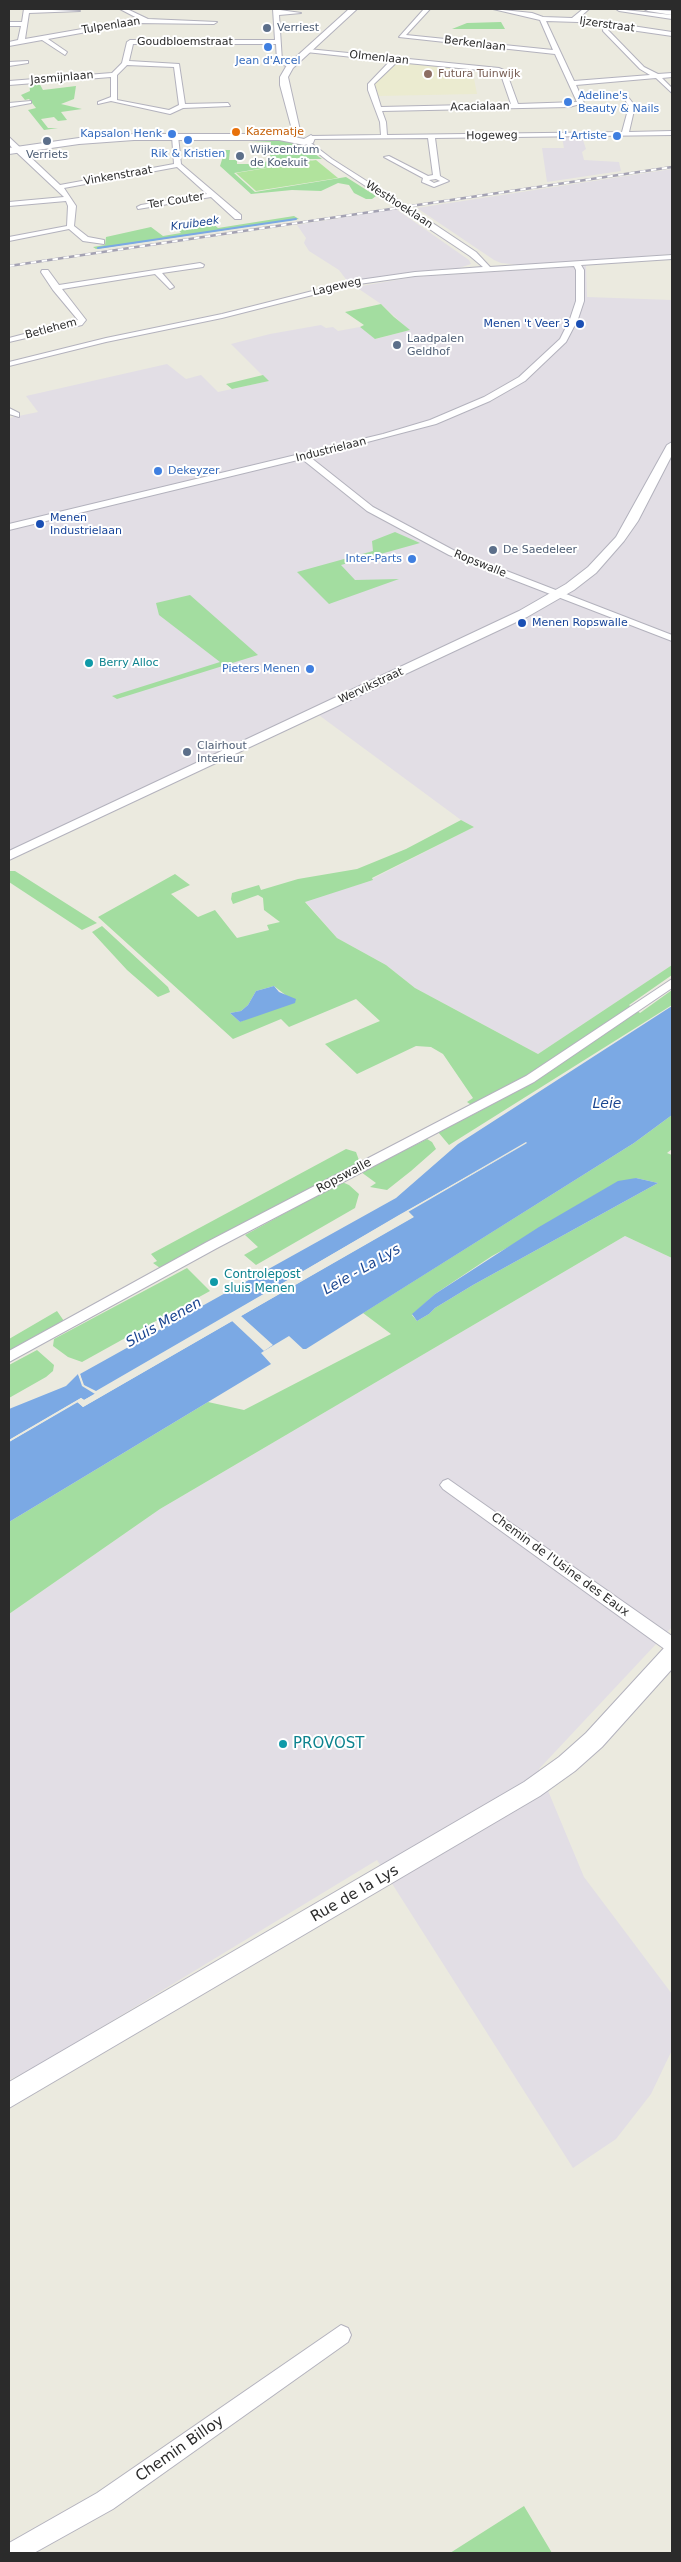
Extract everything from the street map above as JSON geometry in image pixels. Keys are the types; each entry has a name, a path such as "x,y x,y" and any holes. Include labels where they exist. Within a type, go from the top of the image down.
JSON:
{"main road":[{"name":"Rue de la Lys","path":"9,2096 532,1789 567,1764 594,1740 672,1654"}],"street":[{"path":"123,9 146,20"},
{"path":"293,136 284,77 293,65 353,9"},
{"path":"406,30 427,9"},
{"name":"Ijzerstraat","path":"496,9 532,15 542,19 608,24 672,34"},
{"path":"573,20 586,9"},
{"path":"619,9 672,17"},
{"path":"648,9 672,12"},
{"path":"22,38 27,10 77,11"},
{"path":"293,65 280,64 278,62 280,60 276,11 298,13"},
{"name":"Tulpenlaan","path":"9,44 22,38 31,40 146,20 173,18 214,22"},
{"path":"542,19 573,83 672,75"},
{"path":"9,24 24,24"},
{"path":"608,24 604,28 608,33 642,68 657,76 672,91"},
{"path":"608,33 631,28"},
{"name":"Berkenlaan","path":"406,30 401,36 557,52"},
{"path":"43,38 65,53"},
{"name":"Goudbloemstraat","path":"126,64 129,43 133,42 279,42"},
{"name":"Olmenlaan","path":"308,51 503,71 515,106"},
{"path":"384,137 371,84 396,59"},
{"path":"9,64 26,62"},
{"path":"182,106 177,65 126,64 114,74 114,101 169,114 182,106 228,105"},
{"path":"647,69 672,67"},
{"name":"Jasmijnlaan","path":"9,83 114,74"},
{"name":"Acacialaan","path":"378,109 568,105 581,103 573,83"},
{"path":"625,95 632,106 625,133"},
{"path":"100,103 113,98"},
{"path":"9,105 29,102"},
{"name":"Hogeweg","path":"309,140 384,137 672,133"},
{"path":"175,136 178,165"},
{"path":"9,151 106,139 175,136 293,136 309,140"},
{"path":"387,157 427,178 436,177 431,137"},
{"path":"9,139 15,148 59,187 69,199 72,206 70,227"},
{"name":"Westhoeklaan","path":"309,140 330,160 473,254 484,263 488,270"},
{"name":"Vinkenstraat","path":"59,187 178,165"},
{"name":"Ter Couter","path":"178,165 238,217"},
{"name":"Ter Couter","path":"141,207 211,195"},
{"path":"9,204 69,199"},
{"path":"9,239 70,227 86,239 102,242"},
{"name":"Lageweg","path":"9,364 106,340 214,318 346,284 415,274 672,257"},
{"path":"566,264 578,274"},
{"name":"Industrielaan","path":"9,527 305,457 433,422 488,398 522,379 557,348 570,329 580,301 578,274 580,270 577,264"},
{"path":"56,288 200,265"},
{"name":"Betlehem","path":"9,340 79,324 82,320 45,272"},
{"path":"157,272 170,287"},
{"name":"Wervikstraat","path":"9,856 496,626 557,594 592,570 620,539 632,521 672,445"},
{"name":"Ropswalle","path":"305,457 370,508 408,531 460,556 672,638"},
{"name":"Ropswalle","path":"9,1358 212,1244 530,1079 672,983"},
{"name":"Chemin de l'Usine des Eaux","path":"448,1485 672,1645"},
{"name":"Chemin Billoy","path":"13,2553 105,2501 341,2335"}],"shaded area":[{"name":"Futura Tuinwijk","path":"397,61 472,68 477,94 377,96 373,85"},
{"path":"579,136 583,140 586,149 582,152 584,160 619,162 621,171 547,182 542,148 564,148 562,137"},
{"path":"672,169 672,254 521,265 501,263 417,208"},
{"path":"396,209 469,260 471,264 459,268 415,272 348,282 339,270 309,251 304,243 306,238 297,225"},
{"path":"586,266 587,297 672,300 672,965 538,1054 415,988 386,965 337,938 305,901 373,880 474,827 461,820 312,710 86,814 80,819 9,853 9,418 38,412 26,396 167,364 186,379 201,375 218,392 268,381 231,344 270,334 321,325 326,328 333,327 338,331 360,327 376,339 409,330 381,304 356,287 413,277"},
{"path":"625,1236 672,1258 672,1627 539,1769 584,1877 672,1994 672,2050 651,2094 616,2139 573,2168 377,1860 36,2067 9,2080 9,1614 160,1509"}],"green space":[{"path":"501,22 505,29 452,29 467,23"},
{"path":"38,81 43,90 76,86 74,99 61,104 82,109 61,112 67,120 58,121 54,117 41,119 48,128 58,128 44,130 28,110 36,108 29,99 25,100 21,95 30,91 29,82"},
{"path":"251,139 298,142 322,159 270,159 271,142 251,141"},
{"path":"225,150 230,150 229,160 237,160 237,164 313,160 234,173 255,192 346,177 376,196 372,199 366,199 354,193 349,185 338,183 321,191 292,190 251,194 220,166"},
{"path":"316,160 338,178 256,191 236,173"},
{"path":"294,216 299,219 96,249 93,247 105,245 106,237 151,227 163,236 181,233 175,226 194,223 197,225 211,222 218,228"},
{"path":"381,304 410,330 375,339 360,327 364,325 345,312"},
{"path":"263,375 269,381 232,389 226,384"},
{"path":"395,532 420,543 341,565 355,580 399,579 329,604 297,572 373,551 372,541"},
{"path":"190,595 258,655 117,699 112,696 220,662 159,615 156,603"},
{"path":"461,820 474,827 372,878 373,880 305,902 337,938 386,965 415,988 538,1054 672,965 672,975 629,1005 640,1013 672,990 672,1005 449,1145 438,1132 480,1111 467,1102 473,1098 443,1054 431,1047 416,1046 357,1074 325,1044 380,1021 356,999 289,1027 281,1019 233,1039 98,917 175,874 190,885 171,894 198,917 215,910 237,938 269,930 267,925 280,922 264,910 263,898 258,895 233,904 231,899 232,893 259,885 261,890 298,879 357,869 406,849","holes":["274,986 288,997 240,1022 230,1013 241,1011 248,1005 256,991"]},
{"path":"9,871 15,871 97,923 82,930 9,882"},
{"path":"102,926 168,987 170,992 158,997 127,970 92,932"},
{"path":"672,1115 672,1149 667,1153 672,1155 672,1258 625,1236 160,1509 9,1614 9,1522 208,1402 244,1410 391,1334 363,1313 634,1143","holes":["636,1178 658,1183 473,1285 417,1321 412,1315 435,1294 492,1256"]},
{"path":"427,1139 432,1142 436,1149 411,1171 387,1190 370,1187 376,1183 361,1172"},
{"path":"346,1149 356,1152 360,1163 160,1268 153,1263 157,1261 151,1254"},
{"path":"342,1182 349,1185 359,1194 355,1208 256,1265 244,1255 258,1247 245,1235"},
{"path":"187,1268 210,1291 82,1362 68,1357 53,1346 54,1339"},
{"path":"57,1311 64,1321 9,1352 9,1339"},
{"path":"37,1350 54,1365 53,1371 9,1398 9,1365"},
{"path":"524,2506 552,2553 450,2553"}],"water":[{"path":"274,986 279,992 296,999 295,1003 240,1022 230,1013 241,1011 248,1005 256,991"},
{"name":"Leie","path":"672,1006 672,1115 634,1143 306,1349 303,1349 289,1336 264,1351 261,1353 271,1364 9,1522 9,1442 78,1402 83,1407 413,1217 408,1212 527,1143 399,1215 84,1400 81,1398 9,1440 9,1409 66,1386 78,1374 83,1385 80,1374 396,1198 458,1144"},
{"path":"636,1178 658,1183 473,1285 417,1321 412,1314 435,1294 539,1227 618,1181"}],"pier":[{"path":"526,1142 527,1143 408,1211 414,1217 241,1316 273,1345 264,1351 232,1321 83,1407 77,1402 9,1442 9,1440 81,1398 84,1400 95,1394 82,1386 78,1374 80,1374 84,1385 96,1391","holes":["407,1214 409,1216 83,1404 81,1401 85,1402 98,1395"]}],"waterway":[{"name":"Kruibeek","path":"98,248 296,219"}],"railway":[{"path":"9,266 672,167"}],"place":[{"name":"Verriest","path":"267,28"},
{"name":"Jean d'Arcel","path":"268,47"},
{"name":"Futura Tuinwijk","path":"428,74"},
{"name":"Adeline's Beauty & Nails","path":"568,102"},
{"name":"Kazematje","path":"236,132"},
{"name":"Kapsalon Henk","path":"172,134"},
{"name":"L' Artiste","path":"617,136"},
{"name":"Rik & Kristien","path":"188,140"},
{"name":"Verriets","path":"47,141"},
{"name":"Wijkcentrum de Koekuit","path":"240,156"},
{"name":"Menen 't Veer 3","path":"580,324"},
{"name":"Laadpalen Geldhof","path":"397,345"},
{"name":"Dekeyzer","path":"158,471"},
{"name":"Menen Industrielaan","path":"40,524"},
{"name":"De Saedeleer","path":"493,550"},
{"name":"Inter-Parts","path":"412,559"},
{"name":"Menen Ropswalle","path":"522,623"},
{"name":"Berry Alloc","path":"89,663"},
{"name":"Pieters Menen","path":"310,669"},
{"name":"Clairhout Interieur","path":"187,752"},
{"name":"Controlepost sluis Menen","path":"214,1282"},
{"name":"PROVOST","path":"283,1744"}],"water label":[{"name":"Leie - La Lys","path":"362,1270"},
{"name":"Sluis Menen","path":"164,1323"}]}
